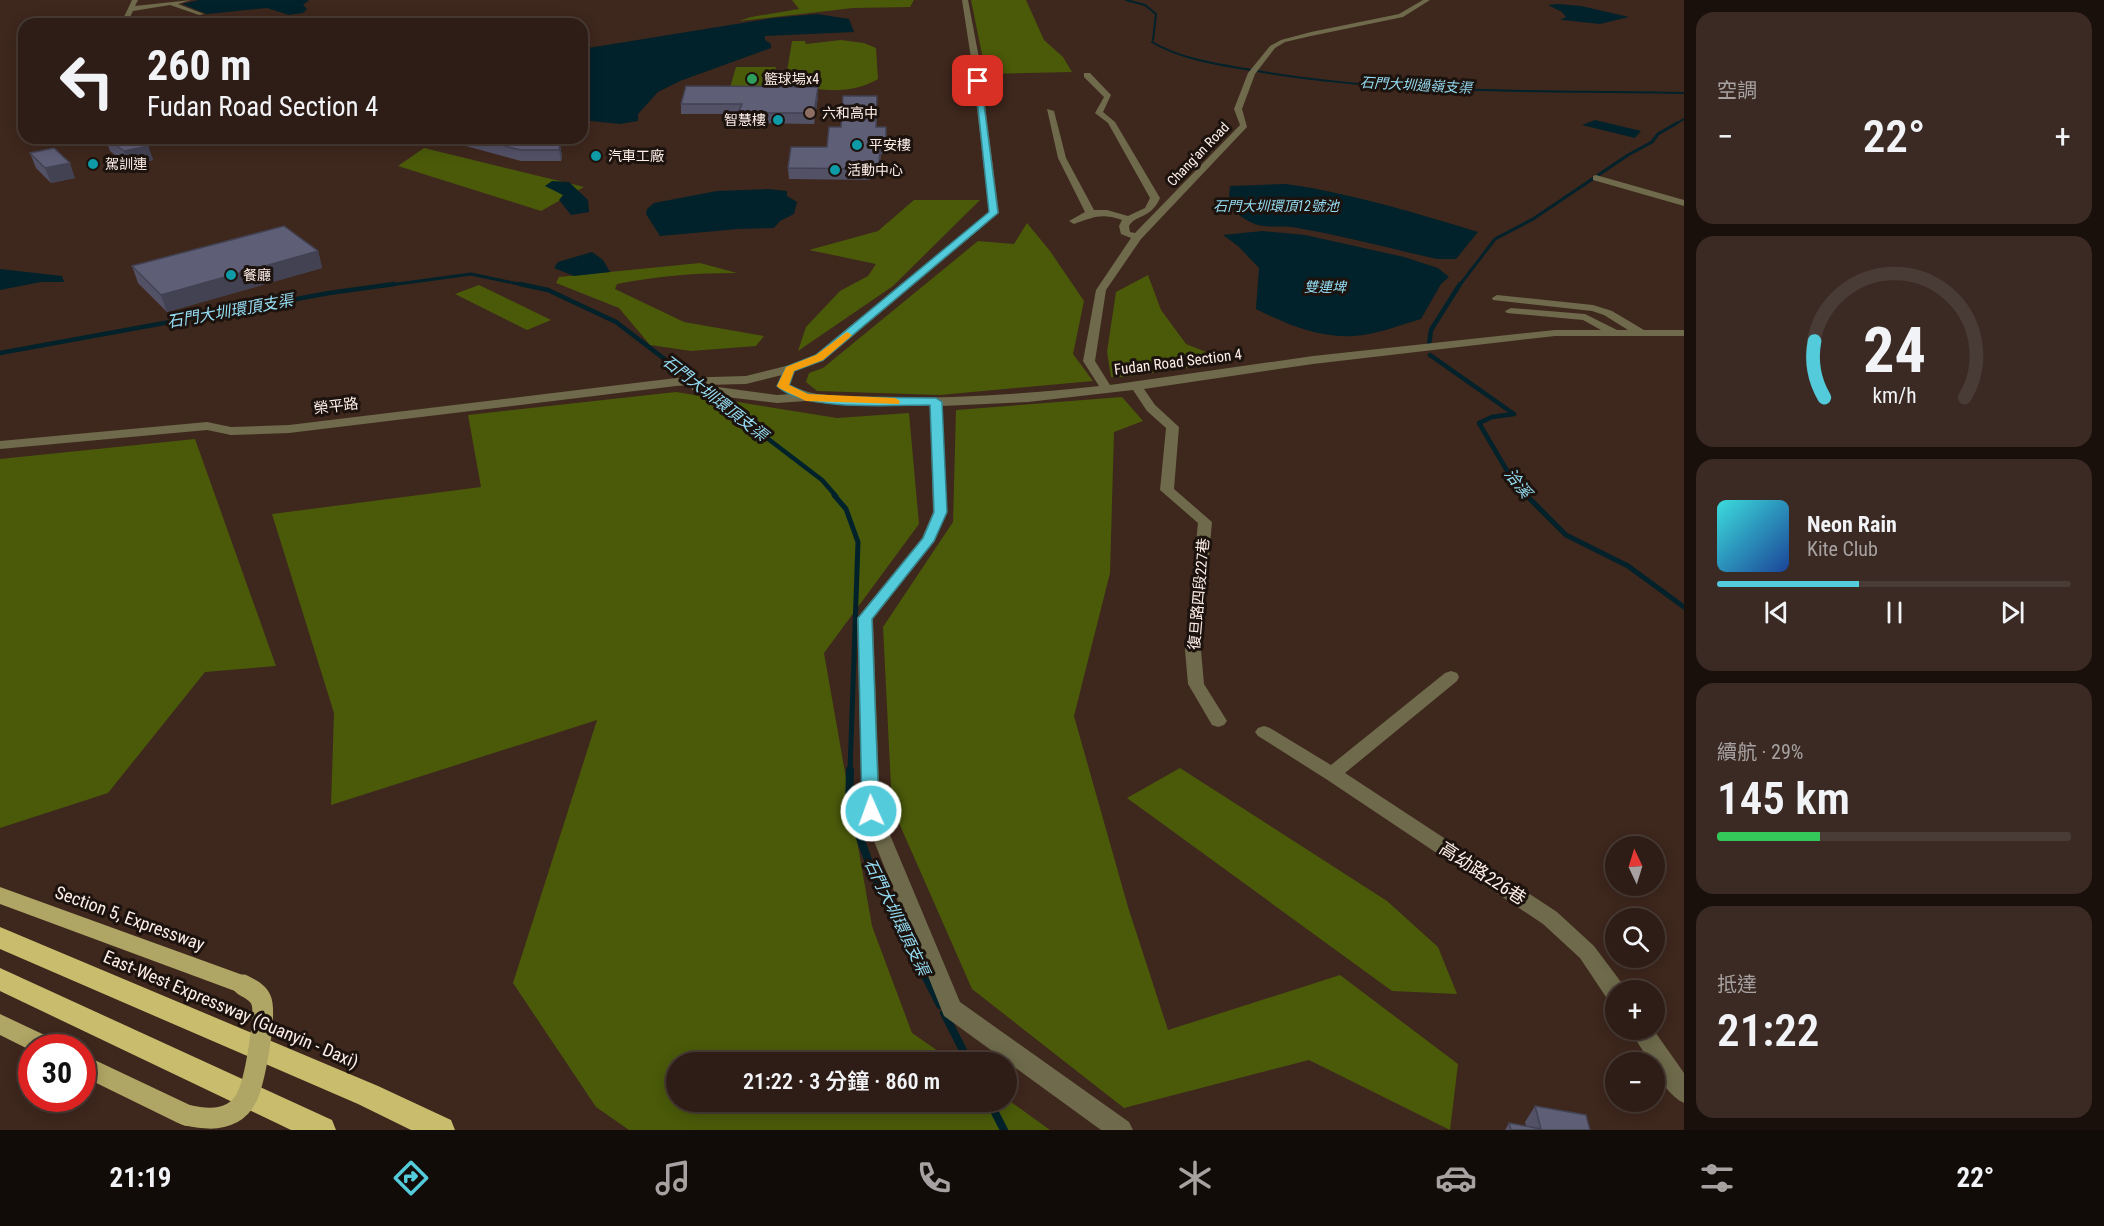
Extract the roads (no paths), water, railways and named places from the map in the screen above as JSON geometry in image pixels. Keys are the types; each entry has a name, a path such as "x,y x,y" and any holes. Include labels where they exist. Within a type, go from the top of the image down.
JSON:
{"highway":[{"name":"East-West Expressway (Guanyin - Daxi)","path":"0,938 368,1095 441,1130"},
{"path":"0,979 322,1130"}],"main road":[{"name":"Section 5, Expressway","path":"0,895 243,985 256,993 262,1008 252,1090 241,1111 232,1118 217,1122 203,1121 96,1071"},
{"path":"0,1024 20,1034"}],"street":[{"path":"128,18 135,0"},
{"path":"131,9 188,0"},
{"path":"676,382 746,380 789,369 819,358 994,213 965,0"},
{"name":"Chang'an Road","path":"1106,388 1089,361 1101,290 1137,237 1244,125 1238,109 1255,70 1272,47 1283,41 1401,16 1428,0"},
{"path":"172,3 201,14"},
{"path":"1074,221 1090,212 1111,213 1128,219 1139,216 1152,206 1155,198 1111,122 1099,113 1108,96 1087,75"},
{"path":"1050,111 1062,158 1090,212"},
{"path":"1596,178 1684,203"},
{"path":"1128,219 1124,226 1126,234 1137,237"},
{"path":"1497,298 1593,308 1608,313 1640,332"},
{"path":"1511,311 1585,317 1614,332"},
{"name":"Fudan Road Section 4","path":"676,382 742,395 777,399 806,397 842,401 936,402 1028,398 1136,386 1313,360 1555,333 1684,333"},
{"path":"789,369 783,386 806,397"},
{"name":"榮平路","path":"0,445 207,426 231,431 289,429 676,382"},
{"name":"復旦路四段227巷","path":"1136,386 1151,408 1173,427 1167,490 1205,522 1193,650 1196,684 1218,721"},
{"path":"936,402 940,512 929,539 865,618 871,811 952,1009 1121,1130"},
{"path":"1332,774 1451,677"},
{"name":"高幼路226巷","path":"1264,732 1551,918 1587,952 1607,980"},
{"path":"1648,1040 1684,1092"}],"water":[{"path":"199,0 309,0 303,5 307,9 303,13 289,15 267,8 207,14 182,4"},
{"path":"1548,5 1581,6 1629,17 1600,24 1560,20 1566,17 1562,12"},
{"path":"817,14 849,19 854,32 765,36 771,48 680,81 658,92 638,114 638,121 620,124 588,121 588,48 773,18"},
{"path":"1595,120 1641,131 1635,138 1582,125"},
{"path":"552,181 569,182 588,200 589,212 571,215 559,200 563,195 545,186"},
{"name":"石門大圳環頂12號池","path":"1286,184 1359,198 1478,232 1456,259 1437,259 1320,232 1260,225 1234,211 1233,201 1229,196 1230,186"},
{"path":"768,189 787,191 787,196 797,202 794,214 780,221 774,228 660,236 646,214 647,209 654,203 717,191"},
{"name":"雙連埤","path":"1262,231 1305,235 1404,257 1438,268 1449,277 1441,284 1421,319 1379,332 1353,336 1315,332 1291,325 1256,309 1259,268 1238,246 1223,235"},
{"path":"592,252 603,260 610,272 574,276 554,268 558,262"},
{"path":"0,269 62,276 64,282 41,282 0,290"}],"waterway":[{"name":"石門大圳過嶺支渠","path":"1126,0 1145,5 1156,14 1153,40"},
{"name":"石門大圳過嶺支渠","path":"1152,42 1189,58 1310,79 1416,88 1684,93"},
{"name":"洽溪","path":"1675,124 1684,119"},
{"name":"洽溪","path":"1459,286 1495,239 1533,219 1628,155 1652,142 1658,134 1677,123"},
{"name":"石門大圳環頂支渠","path":"383,286 471,274 528,286"},
{"name":"石門大圳環頂支渠","path":"0,353 329,293 394,284"},
{"name":"石門大圳環頂支渠","path":"520,284 548,290 616,322 692,380"},
{"name":"洽溪","path":"1429,345 1431,330 1460,284"},
{"name":"洽溪","path":"1430,355 1514,414 1492,417 1479,423 1506,469 1527,496"},
{"name":"石門大圳環頂支渠","path":"704,390 822,480 836,496"},
{"name":"石門大圳環頂支渠","path":"834,495 846,509 858,542 850,772"},
{"name":"洽溪","path":"1527,496 1566,535 1628,566 1684,607"},
{"name":"石門大圳環頂支渠","path":"850,770 849,808 874,876 940,1005"},
{"name":"石門大圳環頂支渠","path":"944,1013 964,1052"},
{"name":"石門大圳環頂支渠","path":"995,1112 1004,1130"}],"place":[{"name":"籃球場x4","path":"752,79"},
{"name":"六和高中","path":"810,113"},
{"name":"智慧樓","path":"778,120"},
{"name":"平安樓","path":"857,145"},
{"name":"汽車工廠","path":"596,156"},
{"name":"駕訓連","path":"93,164"},
{"name":"活動中心","path":"835,170"},
{"name":"餐廳","path":"231,275"}]}
